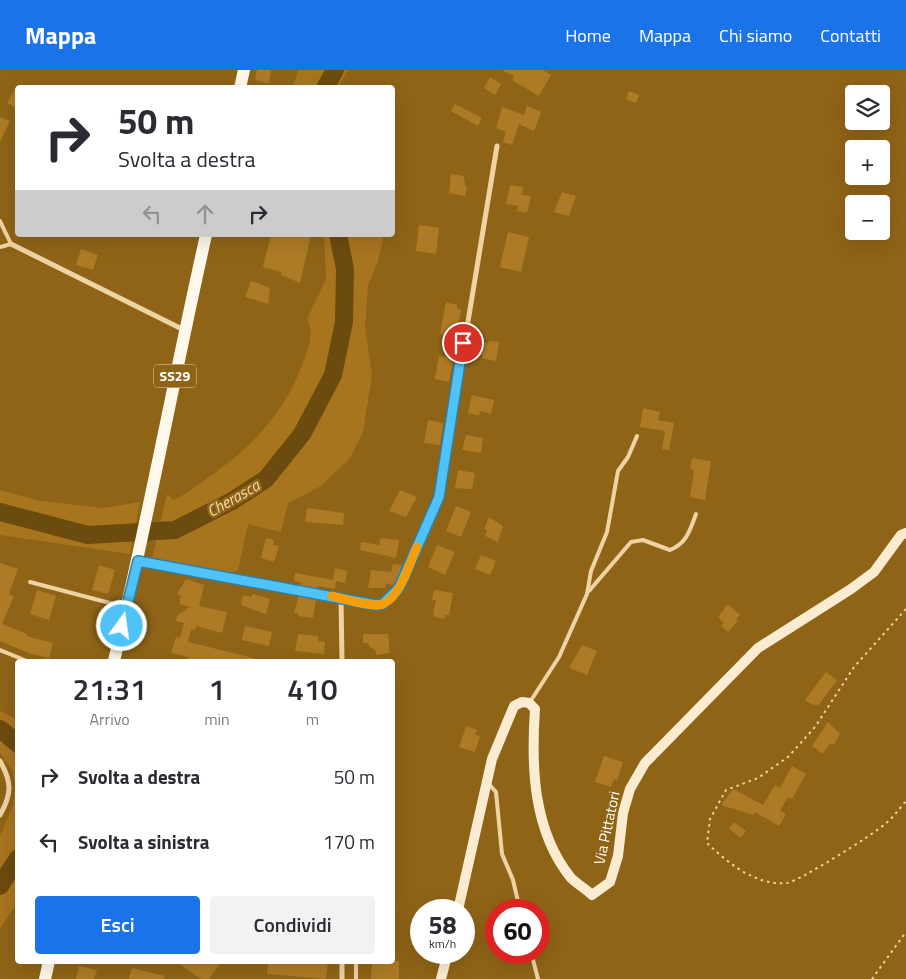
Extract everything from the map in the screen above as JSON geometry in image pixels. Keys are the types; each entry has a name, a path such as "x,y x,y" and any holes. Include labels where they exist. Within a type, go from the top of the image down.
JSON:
{"main road":[{"path":"241,85 244,70"},
{"name":"SS29","path":"114,659 139,558 184,330 206,237"},
{"path":"45,979 48,964"}],"street":[{"path":"139,558 376,605 383,604 399,588 439,497 497,146"},
{"path":"11,244 184,330"},
{"name":"Via Pittatori","path":"529,703 535,709 532,747 538,811 553,849 572,878 592,895 610,882 618,856 623,813 630,789 645,763 758,648 851,589 874,572 901,536 906,533"},
{"path":"341,598 342,659"},
{"path":"460,899 492,759 514,706 522,702 529,703"},
{"path":"0,761 9,776 9,790 0,815"},
{"path":"342,964 342,979"},
{"path":"441,979 445,964"}],"lane":[{"path":"0,222 11,244 0,247"},
{"path":"529,703 560,657 587,593 591,572 607,532 618,471 628,457 637,436"},
{"path":"587,593 631,542 643,540 670,550 681,545 689,533 696,514"},
{"path":"30,582 127,608"},
{"path":"0,650 22,659"},
{"path":"486,781 496,792 502,854 513,880 517,899"},
{"path":"356,964 356,979"},
{"path":"534,964 538,979"}],"path":[{"path":"906,609 854,666 815,727 788,757 758,778 726,790 710,819 707,843 726,861 761,880 788,883 823,864 885,824 906,802"},
{"path":"872,979 906,932"}],"shaded area":[{"path":"299,70 348,70 339,85 293,85"},
{"path":"324,237 384,237 378,261 368,285 365,327 372,375 363,432 350,458 321,486 288,503 281,532 248,524 238,570 230,573 152,559 167,494 173,500 180,497 220,469 254,439 282,405 294,384 304,360 310,334 307,319 326,279"},
{"path":"0,490 41,501 102,508 140,502 130,554 0,535"},
{"path":"0,711 15,718 15,783 12,770 0,753"},
{"path":"15,792 15,906 0,928 0,836 12,808"}],"building":[{"path":"257,70 271,70 269,83 255,80"},
{"path":"502,70 543,70 551,75 539,96 512,80 514,76"},
{"path":"490,77 501,84 495,95 484,88"},
{"path":"15,89 15,107 7,103"},
{"path":"629,91 639,95 636,103 626,99"},
{"path":"455,104 482,118 478,126 451,111"},
{"path":"527,106 541,112 534,131 519,124 512,145 503,142 506,132 496,128 502,107 524,115"},
{"path":"0,117 10,121 0,142"},
{"path":"451,174 464,176 465,186 467,186 465,196 449,193"},
{"path":"510,185 523,187 522,195 531,196 527,213 517,211 518,206 506,204"},
{"path":"562,192 576,196 569,216 554,212"},
{"path":"419,225 439,228 436,254 416,251"},
{"path":"508,232 529,237 521,272 500,267"},
{"path":"270,237 311,237 300,283 281,275 281,272 263,267"},
{"path":"81,249 98,255 93,270 76,265"},
{"path":"251,281 270,288 268,304 245,297"},
{"path":"446,302 457,305 457,309 461,310 456,336 440,334"},
{"path":"489,341 499,342 496,361 482,358 482,342 488,343"},
{"path":"439,356 453,358 449,382 435,379"},
{"path":"472,395 494,400 491,414 480,411 479,416 468,413"},
{"path":"643,408 660,412 658,420 674,423 669,450 662,449 665,431 640,427"},
{"path":"428,420 443,423 440,445 424,443"},
{"path":"466,435 483,438 481,453 462,450"},
{"path":"692,458 711,461 705,500 690,497 694,470 690,469"},
{"path":"458,470 475,473 472,489 455,488"},
{"path":"400,490 417,497 406,517 389,511"},
{"path":"456,506 471,512 461,537 446,531"},
{"path":"307,508 344,513 343,525 305,522"},
{"path":"489,517 503,526 498,542 485,536 487,530 484,529"},
{"path":"266,538 274,540 273,545 279,546 274,562 261,558"},
{"path":"380,539 399,540 396,558 360,550 361,542 380,545"},
{"path":"437,545 455,552 445,575 428,567"},
{"path":"481,555 496,561 490,575 475,569"},
{"path":"0,563 18,569 9,594 14,596 2,624 27,634 26,636 53,643 49,658 31,654 0,641"},
{"path":"393,564 402,565 395,586 386,583 385,588 368,588 371,570 391,572"},
{"path":"99,565 115,570 108,594 92,590"},
{"path":"335,568 347,571 345,583 336,581 335,589 318,586 317,590 300,587 301,583 294,581 295,573 333,580"},
{"path":"186,579 204,585 199,606 227,612 222,633 196,626 195,630 191,629 188,642 254,659 188,659 188,657 171,653 176,637 180,638 184,623 176,621 177,616 190,607 179,604 181,596 177,594"},
{"path":"37,590 56,596 49,620 30,614"},
{"path":"434,590 453,593 449,615 445,615 445,619 435,617 433,614 436,600 432,600"},
{"path":"252,594 270,599 266,614 241,605 243,595 252,597"},
{"path":"299,595 316,598 313,618 298,616 298,613 294,613"},
{"path":"728,604 740,615 736,620 738,621 728,632 721,626 724,623 718,617"},
{"path":"245,626 272,632 269,646 242,640"},
{"path":"298,634 318,636 318,641 325,642 324,654 295,651"},
{"path":"363,634 388,634 390,653 376,655 376,651 368,643 363,643"},
{"path":"582,645 597,651 587,675 569,668"},
{"path":"826,672 837,680 818,706 816,704 815,706 805,700"},
{"path":"828,722 840,734 834,745 830,743 823,754 812,746"},
{"path":"466,726 477,730 475,735 480,736 475,752 459,747"},
{"path":"604,756 623,762 617,780 614,779 611,787 595,782"},
{"path":"792,766 806,774 792,799 788,797 780,811 786,814 779,826 755,812 753,815 721,805 733,789 763,805 775,785 780,788"},
{"path":"734,822 746,831 741,838 729,829"},
{"path":"395,961 399,961 399,979 371,979 372,964 395,964"},
{"path":"179,964 220,964 209,979 201,979"},
{"path":"268,964 328,964 326,979 267,974"},
{"path":"79,966 97,970 94,979 76,979"},
{"path":"132,968 165,976 164,979 129,979"}],"waterway":[{"name":"Cherasca","path":"327,85 335,70"},
{"name":"Cherasca","path":"0,512 88,535 175,530 232,501 266,479 302,434 333,375 344,322 345,269 338,237"},
{"name":"Cherasca","path":"0,729 15,742"},
{"name":"Cherasca","path":"0,886 15,863"}],"slow traffic":[{"path":"332,596 376,605 383,604 399,588 417,547"}],"route":[{"path":"122,626 138,561 376,605 383,604 399,588 439,497 463,343"}]}
